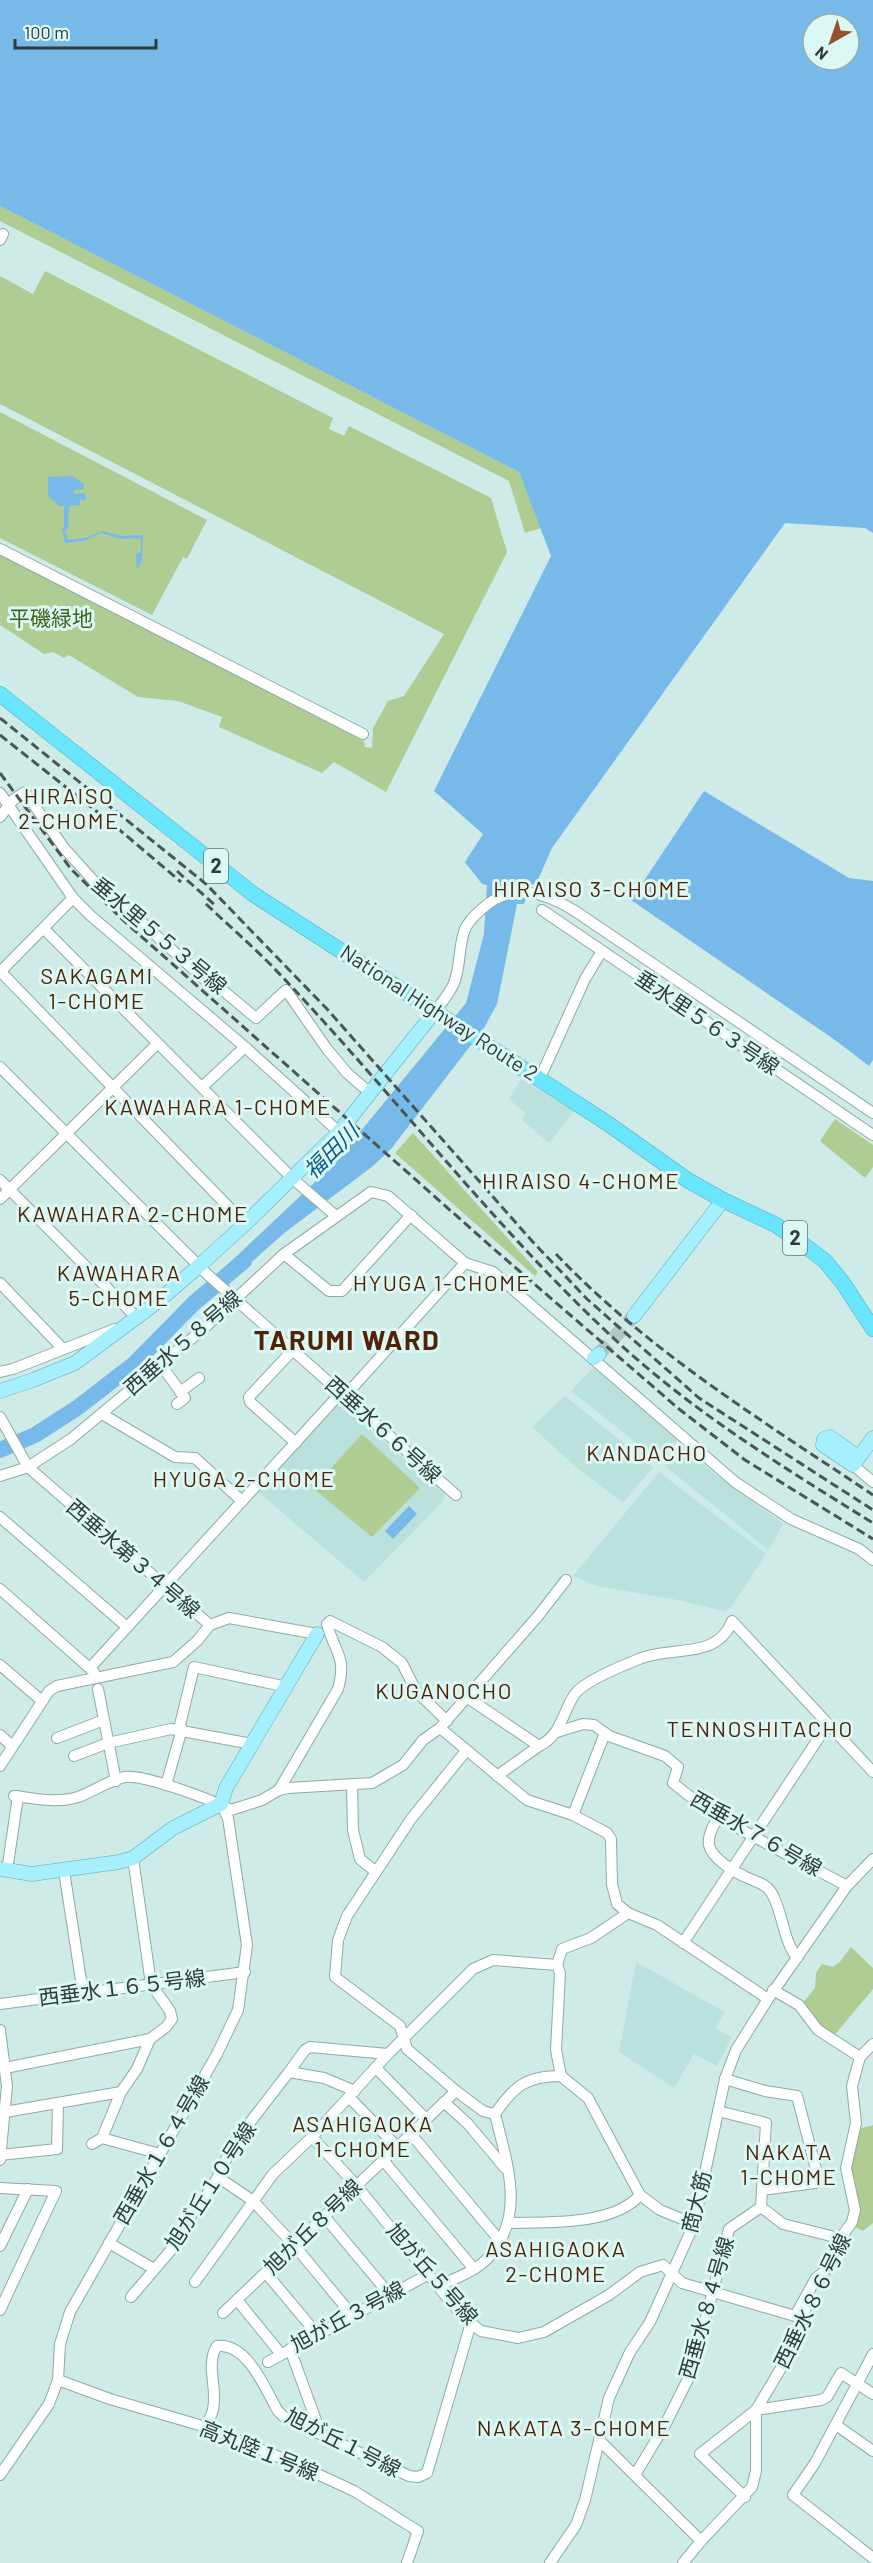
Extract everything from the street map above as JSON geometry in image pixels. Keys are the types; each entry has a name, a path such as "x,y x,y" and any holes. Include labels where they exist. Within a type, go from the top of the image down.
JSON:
{"highway":[{"name":"National Highway Route 2","path":"0,694 253,894 540,1078 689,1181 776,1225 825,1261 843,1283 873,1329"}],"main road":[{"path":"0,1390 75,1363 204,1270 245,1224 296,1182 370,1093 442,1014"},
{"path":"634,1316 723,1200"},
{"path":"856,1461 873,1438"},
{"path":"3,1870 32,1874 119,1862 133,1857 173,1828 221,1804 226,1788 317,1634"}],"street":[{"path":"0,549 363,734"},
{"name":"垂水里５５３号線","path":"9,805 25,792 64,848 110,899 117,900 213,987 220,988 256,1018 286,990 327,1049 347,1073 370,1093"},
{"path":"0,793 74,898 124,945 245,1047 339,1132"},
{"path":"0,817 9,805"},
{"path":"442,1014 454,983 466,928 477,914 491,901 517,891 538,894 560,901 632,948 873,1113"},
{"path":"74,898 0,972 245,1224"},
{"name":"垂水里５６３号線","path":"542,910 873,1135"},
{"path":"44,929 296,1182 336,1216"},
{"path":"540,1078 585,979 602,951"},
{"path":"0,1198 157,1044"},
{"path":"202,1087 245,1047"},
{"name":"西垂水６６号線","path":"0,1067 231,1297 456,1495"},
{"path":"0,1180 131,1321 13,1369 0,1372"},
{"name":"西垂水５８号線","path":"0,1476 71,1439 161,1365 231,1297 284,1254 371,1192 388,1196 411,1215"},
{"path":"284,1254 328,1291 342,1291 411,1215 465,1263 493,1272 596,1356 735,1482 791,1519 858,1549 873,1560"},
{"path":"94,1672 127,1627 164,1586 336,1398 345,1396 465,1263"},
{"path":"0,1283 63,1349"},
{"path":"292,1351 249,1397 250,1402 296,1443"},
{"path":"161,1365 185,1398 177,1404"},
{"path":"180,1392 199,1378"},
{"path":"102,1414 175,1457 195,1458 242,1501"},
{"name":"西垂水第３４号線","path":"0,1417 26,1464 210,1625 229,1618 317,1634"},
{"path":"856,1461 873,1482"},
{"path":"0,1517 127,1627"},
{"path":"3,1870 16,1796 57,1802 78,1797 126,1777 166,1785 221,1804 231,1810 262,1800 279,1790 312,1785 372,1783 403,1765 423,1740 443,1724 468,1698 566,1580"},
{"path":"0,1589 94,1672"},
{"path":"279,1790 338,1689 343,1672 343,1662 331,1639 329,1622 382,1647 402,1663 416,1691 466,1751 527,1800 573,1815 607,1833 611,1839 612,1884 617,1904 628,1913 657,1925 771,1995 799,2006 818,2030 860,2057"},
{"path":"497,1776 548,1742 557,1732 575,1694 586,1683 654,1654 697,1650 728,1633 732,1622 873,1772"},
{"path":"0,1766 49,1691 94,1672 174,1662 197,1641 210,1625"},
{"path":"0,1665 42,1701"},
{"path":"166,1785 194,1667 287,1687"},
{"path":"98,1689 116,1781"},
{"path":"468,1698 539,1746"},
{"path":"57,1738 104,1720"},
{"name":"西垂水７６号線","path":"557,1732 583,1724 594,1725 605,1733 671,1760 679,1771 673,1783 688,1795 755,1836 847,1886"},
{"path":"683,1943 828,1724"},
{"path":"74,1756 108,1743 180,1729 252,1744"},
{"path":"573,1815 605,1733"},
{"path":"0,1735 12,1746"},
{"path":"466,1751 411,1819 347,1916 338,1940 335,1977 400,2026 407,2049 456,2091 483,2111 495,2114"},
{"path":"352,1784 353,1830 360,1859 376,1872"},
{"name":"西垂水１６４号線","path":"0,2475 49,2404 58,2380 60,2344 69,2312 160,2154 238,2010 247,1945 228,1818 221,1804"},
{"path":"719,1815 711,1830 709,1845 716,1856 746,1878 764,1884 772,1893 790,1948 797,1958"},
{"path":"4,2068 150,2039 166,2027 172,2019 170,2011 151,1984 133,1857"},
{"name":"商大筋","path":"550,2563 576,2525 585,2500 609,2398 630,2352 650,2322 694,2224 725,2079 736,2050 771,1995 847,1886 873,1858"},
{"path":"64,1870 83,1993"},
{"path":"628,1913 591,1938 562,1949 557,1965 560,1973 556,2050 561,2076 588,2098 640,2194 660,2210 694,2224"},
{"path":"194,2282 273,2174 312,2137 404,2037 473,1969 493,1960 557,1965"},
{"name":"西垂水１６５号線","path":"0,2004 245,1972"},
{"path":"0,2030 5,2112 0,2157 57,2149 58,2103"},
{"path":"150,2039 97,2141 160,2154"},
{"name":"西垂水８６号線","path":"756,2410 787,2358 796,2331 824,2272 840,2239 852,2222 855,2210 846,2168 856,2123 852,2086 860,2057 873,2044"},
{"name":"旭が丘１０号線","path":"131,2296 177,2242 193,2212 218,2177 234,2143 305,2050 310,2047 388,2054"},
{"path":"375,2068 426,2119"},
{"path":"289,2072 324,2078 352,2094 397,2147"},
{"path":"438,2286 486,2260 500,2241 509,2223 512,2204 495,2114 512,2089 524,2082 561,2076"},
{"path":"725,2079 765,2091 797,2096 817,2173 815,2183 762,2190"},
{"name":"旭が丘８号線","path":"223,2313 456,2091"},
{"path":"5,2112 122,2092"},
{"path":"444,2102 468,2124 506,2169"},
{"path":"718,2111 766,2122 761,2206 783,2224 831,2236"},
{"path":"411,2134 500,2241"},
{"name":"旭が丘５号線","path":"312,2137 356,2185 438,2286 481,2331 518,2338 544,2332 609,2295 640,2272 663,2265 673,2274"},
{"path":"383,2160 474,2268"},
{"path":"218,2177 253,2201 294,2245 352,2315"},
{"path":"0,2188 56,2191 0,2310"},
{"path":"0,2246 28,2189"},
{"path":"509,2223 588,2221 634,2202 640,2194"},
{"name":"西垂水８４号線","path":"635,2475 665,2425 692,2371 729,2229 761,2206"},
{"path":"324,2216 390,2295"},
{"path":"109,2243 154,2269"},
{"path":"673,2274 682,2283 795,2316 816,2278 824,2272"},
{"path":"266,2273 317,2334"},
{"name":"旭が丘３号線","path":"268,2362 429,2274"},
{"path":"237,2300 286,2351 321,2434"},
{"name":"旭が丘１号線","path":"206,2427 213,2410 213,2356 217,2346 222,2345 239,2353 247,2361 278,2411 284,2416 409,2476 418,2477 427,2473 471,2323"},
{"path":"873,2354 836,2425 793,2495 873,2558"},
{"path":"745,2497 700,2454 756,2410 821,2400 827,2397 841,2373 873,2394"},
{"name":"高丸陸１号線","path":"58,2380 110,2399 206,2427 354,2491 418,2531 408,2563"},
{"path":"682,2563 752,2487 756,2471 756,2410"},
{"path":"836,2425 873,2451"},
{"path":"599,2440 701,2541"}],"shaded area":[{"path":"521,1079 574,1111 549,1143 522,1120 526,1114 509,1099"},
{"path":"595,1366 677,1440 660,1461 571,1391"},
{"path":"565,1396 653,1467 623,1503 576,1467 532,1427"},
{"path":"336,1406 342,1406 445,1493 444,1500 364,1582 257,1491"},
{"path":"682,1446 716,1475 783,1523 769,1550 665,1466"},
{"path":"659,1472 766,1554 731,1607 724,1611 673,1599 596,1586 573,1576"},
{"path":"636,1962 725,2012 715,2029 732,2037 717,2066 694,2054 674,2088 619,2052"}],"green space":[{"path":"0,206 519,472 541,528 525,533 509,481 0,221"},
{"name":"平磯緑地","path":"45,271 333,418 329,429 344,436 349,426 491,498 507,552 386,792 334,762 322,773 219,727 222,717 178,701 138,697 69,655 64,658 53,652 44,654 0,625 0,555 364,741 365,747 372,748 373,728 388,701 404,696 444,634 0,404 0,276 33,294"},
{"path":"0,412 207,520 187,559 183,557 152,615 0,538"},
{"path":"835,1119 873,1145 873,1167 865,1178 820,1141"},
{"path":"413,1133 538,1272 535,1276 395,1153"},
{"path":"362,1434 420,1488 372,1537 313,1488"},
{"path":"851,1947 873,1968 873,1989 833,2037 815,2021 802,2004 815,1988 816,1973 822,1964 833,1967"},
{"path":"873,2125 873,2223 863,2231 855,2227 859,2211 850,2183 849,2171 859,2129"}],"water":[{"path":"0,0 873,0 873,533 865,528 785,523 552,848 536,884 531,885 524,904 517,904 497,1004 484,1028 391,1149 373,1166 283,1234 233,1279 222,1270 332,1166 466,1003 484,934 487,885 482,884 465,862 483,834 434,791 551,556 519,472 0,206"},
{"path":"72,476 84,484 84,489 74,490 74,494 85,493 86,500 80,500 80,505 69,506 68,529 65,530 68,540 85,538 103,531 122,536 142,535 142,560 137,569 136,554 141,552 141,538 121,539 101,533 84,541 65,543 62,528 64,527 64,506 60,506 48,496 48,477"},
{"path":"704,791 849,878 873,881 873,1060 869,1066 835,1040 631,900"},
{"path":"409,1506 417,1514 393,1539 385,1531"}],"waterway":[{"name":"福田川","path":"0,1450 35,1435 77,1408 134,1364 194,1303 244,1261"}],"tunnel":[{"path":"599,1354 634,1316"}],"railway":[{"path":"0,718 206,884 327,1009 532,1241 587,1299 699,1398 873,1510"},
{"path":"0,735 115,826 181,882"},
{"path":"0,773 71,869 124,921 495,1250 679,1409 745,1460 873,1539"},
{"path":"177,871 217,907"},
{"path":"206,904 270,964 530,1254 622,1346 712,1418 873,1523"},
{"path":"556,1254 629,1322 668,1353 749,1412 873,1495"}],"district":[{"name":"HIRAISO 2-CHOME","path":"69,808"},
{"name":"HIRAISO 3-CHOME","path":"592,889"},
{"name":"SAKAGAMI 1-CHOME","path":"97,988"},
{"name":"KAWAHARA 1-CHOME","path":"218,1107"},
{"name":"HIRAISO 4-CHOME","path":"581,1181"},
{"name":"KAWAHARA 2-CHOME","path":"133,1214"},
{"name":"HYUGA 1-CHOME","path":"442,1283"},
{"name":"KAWAHARA 5-CHOME","path":"119,1286"},
{"name":"TARUMI WARD","path":"347,1341"},
{"name":"KANDACHO","path":"647,1453"},
{"name":"HYUGA 2-CHOME","path":"244,1479"},
{"name":"KUGANOCHO","path":"444,1691"},
{"name":"TENNOSHITACHO","path":"760,1729"},
{"name":"ASAHIGAOKA 1-CHOME","path":"363,2136"},
{"name":"NAKATA 1-CHOME","path":"789,2164"},
{"name":"ASAHIGAOKA 2-CHOME","path":"556,2262"},
{"name":"NAKATA 3-CHOME","path":"574,2428"}]}
